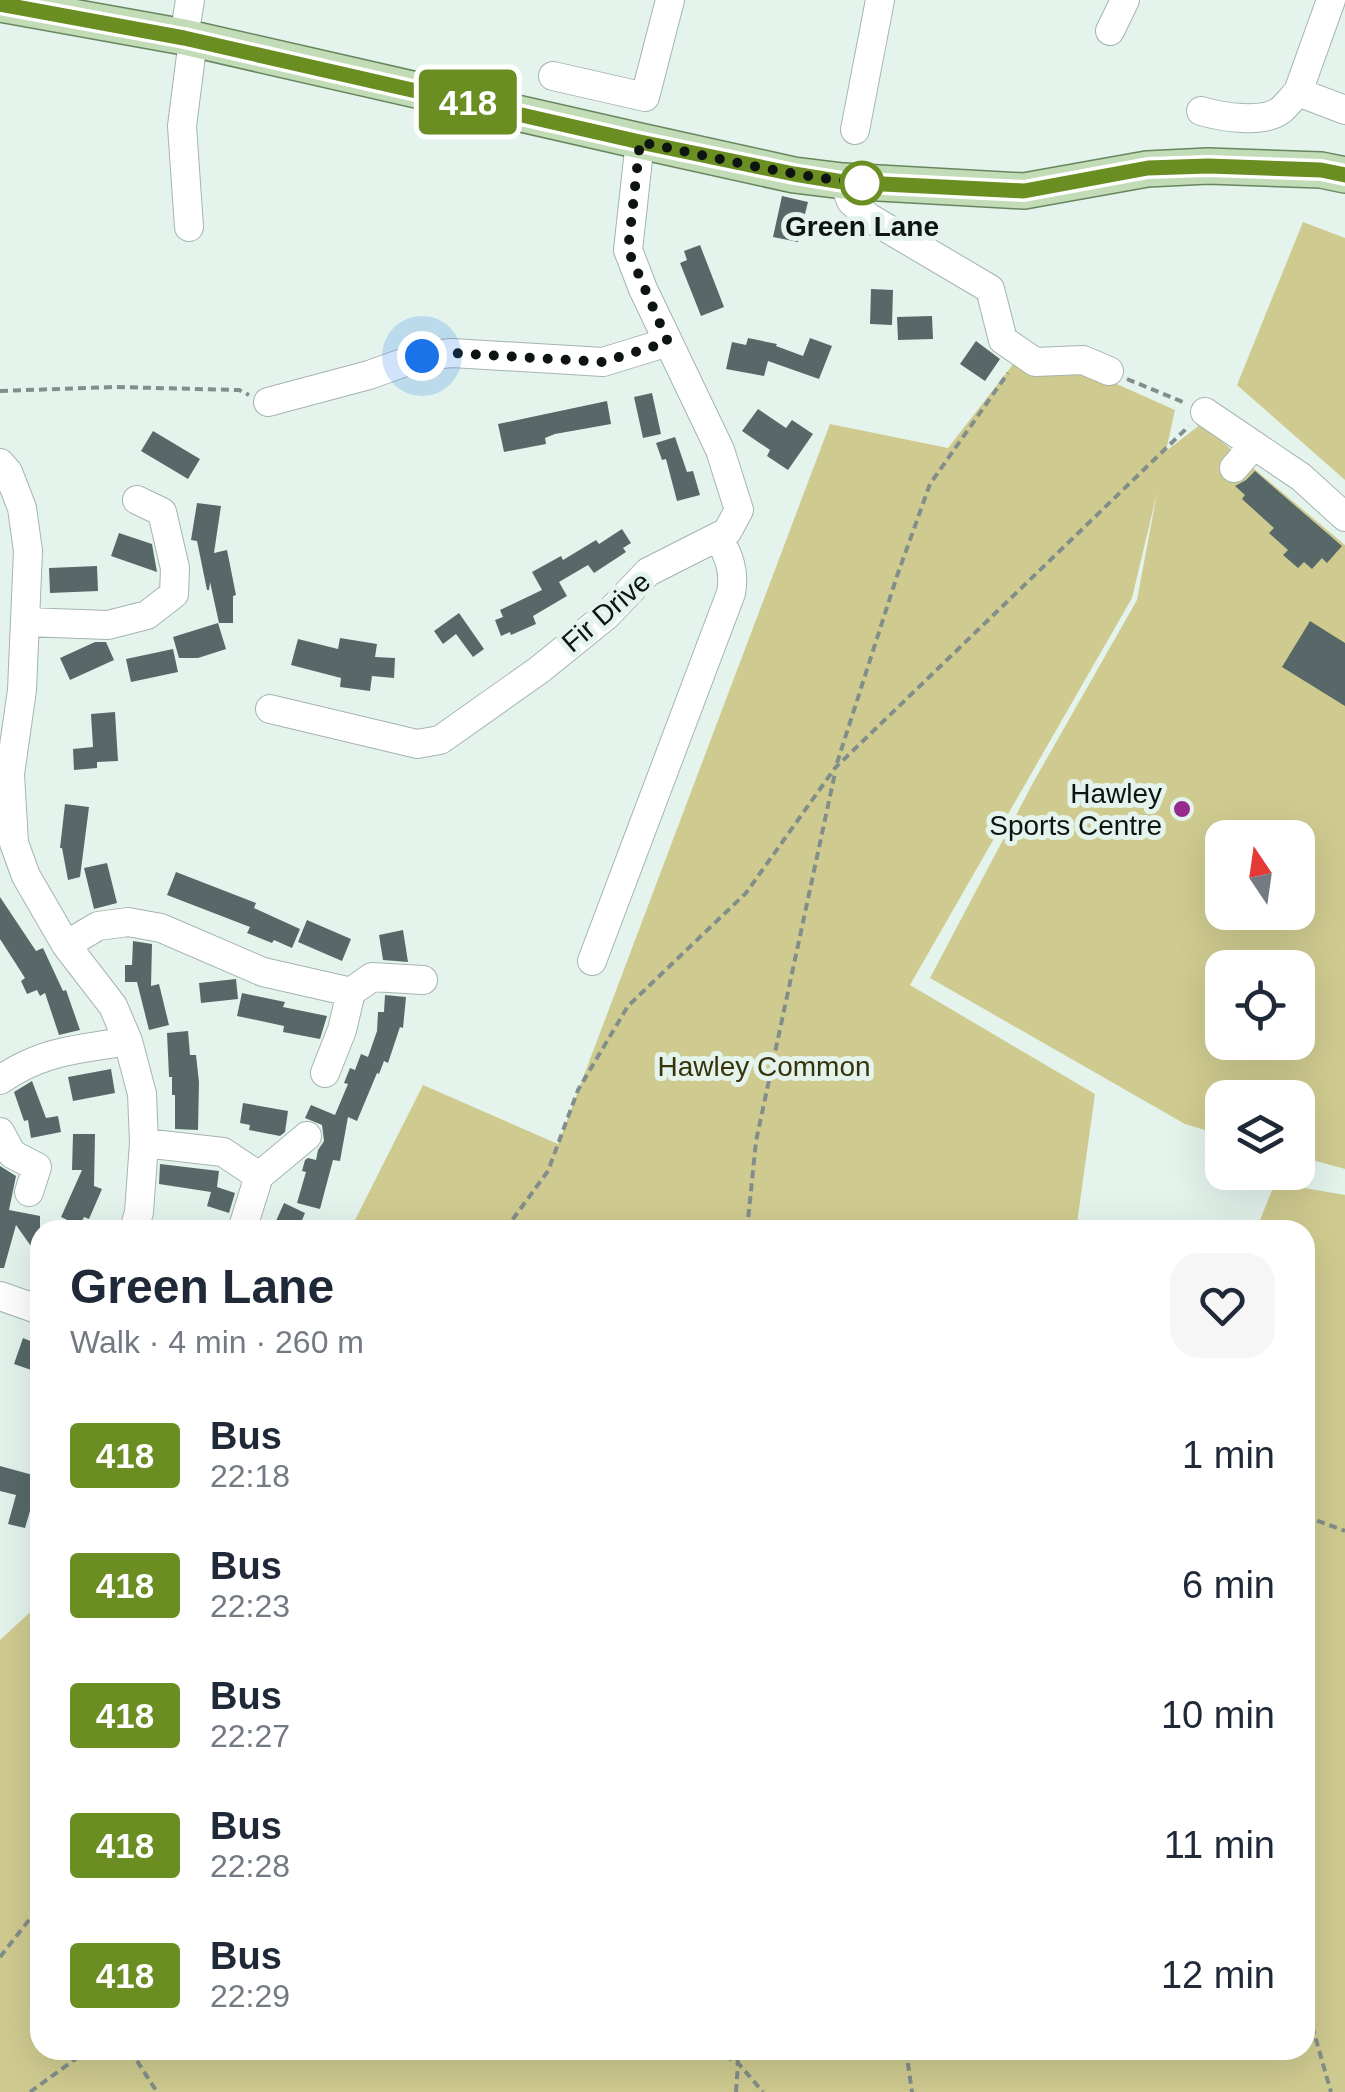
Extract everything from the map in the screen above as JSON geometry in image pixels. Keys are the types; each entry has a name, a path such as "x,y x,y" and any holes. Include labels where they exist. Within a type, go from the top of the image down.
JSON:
{"main road":[{"path":"0,4 189,39 640,142 843,182 1024,191 1148,168 1227,167 1345,174"}],"street":[{"path":"189,227 182,126 190,0"},
{"path":"554,76 645,97 670,0"},
{"path":"855,130 880,0"},
{"path":"1110,31 1125,0"},
{"path":"1201,112 1224,118 1278,114 1298,92 1330,0"},
{"path":"1298,92 1345,110"},
{"path":"592,961 731,593 731,563 718,536 727,532 738,510 720,450 628,250 640,142"},
{"path":"843,182 850,201 868,217 990,289 1003,340 1035,362 1083,360 1109,371"},
{"path":"268,402 369,375 422,356 452,353 603,362 668,342"},
{"path":"1204,412 1301,476 1345,517"},
{"path":"1234,468 1254,444"},
{"path":"0,463 8,472 11,511 28,551 22,690 10,774 7,844 66,945 112,1006 128,1041 142,1094 144,1143 137,1220"},
{"path":"26,622 108,624 147,616 174,594 175,568 162,512 138,500"},
{"name":"Fir Drive","path":"270,709 418,744 440,740 539,670 607,615 648,572 718,536"},
{"path":"66,945 98,926 128,922 161,928 262,972 351,992"},
{"path":"325,1073 342,1030 351,992 372,977 423,980"},
{"path":"0,1080 22,1064 48,1055 128,1041"},
{"path":"0,1132 12,1154 37,1167 29,1192"},
{"path":"245,1220 259,1176 307,1136"},
{"path":"144,1143 223,1152 259,1176"},
{"path":"0,1296 30,1306"}],"path":[{"path":"748,1220 756,1141 836,768 896,576 930,484 1014,363 1018,350"},
{"path":"512,1220 548,1171 578,1090 628,1006 746,893 836,768 1204,412 1109,371"},
{"path":"0,391 239,390 268,402"},
{"path":"1315,1520 1345,1531"},
{"path":"0,1957 30,1919"},
{"path":"1315,2037 1331,2092"},
{"path":"30,2092 74,2060"},
{"path":"136,2060 156,2092"},
{"path":"731,2060 763,2092"},
{"path":"736,2092 737,2060"},
{"path":"907,2060 912,2092"}],"green space":[{"path":"1303,222 1345,238 1345,480 1237,385"},
{"name":"Hawley Common","path":"1014,363 1083,369 1175,410 1166,451 1201,424 1345,545 1345,1169 1315,1161 1315,1080 1205,1080 1205,1130 1185,1124 930,978 1034,781 1137,600 1157,493 1132,598 910,985 1095,1094 1077,1220 355,1220 423,1085 558,1144 830,424 948,448"},
{"path":"1272,1190 1315,1190 1345,1195 1345,2092 0,2092 0,1640 30,1612 30,2060 1315,2060 1315,1220 1260,1220"}],"building":[{"path":"782,196 808,202 798,242 773,237"},
{"path":"700,245 724,307 701,316 680,263 687,260 684,251"},
{"path":"871,289 893,290 892,325 870,324"},
{"path":"932,316 933,339 898,340 897,317"},
{"path":"748,338 777,344 803,356 810,338 832,346 819,379 768,361 764,376 726,369 732,342 746,345"},
{"path":"976,341 1000,359 985,381 960,364"},
{"path":"652,393 661,434 643,438 634,397"},
{"path":"607,401 611,424 555,434 545,438 546,444 504,452 498,424"},
{"path":"758,409 786,428 792,420 813,434 788,470 767,456 770,450 742,431"},
{"path":"153,431 200,459 188,479 141,451"},
{"path":"675,437 687,472 693,471 700,495 677,501 666,459 662,460 656,443"},
{"path":"1255,471 1342,546 1327,563 1322,558 1312,569 1304,562 1298,568 1283,555 1288,550 1269,533 1274,528 1242,499 1245,495 1235,486"},
{"path":"197,503 221,506 214,553 227,550 236,595 233,623 219,623 210,582 207,590 197,541 191,540"},
{"path":"622,529 631,543 623,548 626,552 594,573 588,565 559,582 567,596 533,616 536,624 501,636 495,620 503,617 500,610 542,590 532,572 561,556 563,560 596,540 599,544"},
{"path":"119,533 152,544 157,572 111,556"},
{"path":"97,566 98,591 50,593 49,568"},
{"path":"459,613 484,649 473,657 456,634 443,644 434,631"},
{"path":"1310,621 1345,643 1345,706 1282,667"},
{"path":"218,623 226,649 198,658 179,658 173,637"},
{"path":"340,638 377,644 375,657 395,658 394,678 372,676 370,691 340,687 341,678 291,665 298,639 338,649"},
{"path":"95,642 106,642 114,660 70,680 60,658"},
{"path":"173,649 178,672 131,682 126,659"},
{"path":"115,712 118,761 97,762 97,768 74,770 73,749 93,747 91,714"},
{"path":"65,804 89,807 80,877 68,880 60,848"},
{"path":"107,863 117,903 94,909 84,868"},
{"path":"176,872 256,903 254,908 300,929 292,948 247,933 250,927 167,895"},
{"path":"0,897 36,951 43,948 63,991 66,990 80,1030 59,1035 45,993 40,996 37,990 27,994 21,981 25,978 0,939"},
{"path":"307,920 351,939 342,961 298,942"},
{"path":"403,930 408,962 383,960 379,935"},
{"path":"133,941 152,944 151,986 159,984 169,1025 149,1030 137,982 125,982 125,965 132,965"},
{"path":"236,979 238,999 201,1003 199,983"},
{"path":"242,993 327,1016 320,1039 283,1032 284,1026 237,1016"},
{"path":"385,995 406,997 403,1028 400,1027 388,1063 384,1061 377,1073 357,1121 348,1117 340,1161 333,1160 320,1209 297,1203 306,1172 302,1171 305,1160 316,1160 324,1141 322,1125 305,1118 311,1105 335,1115 350,1068 355,1070 361,1054 368,1057 377,1031 378,1012 384,1012"},
{"path":"188,1031 190,1055 196,1055 199,1082 198,1130 175,1129 175,1095 169,1077 167,1033"},
{"path":"111,1069 115,1093 73,1101 68,1077"},
{"path":"32,1081 46,1118 58,1116 61,1132 31,1138 28,1120 24,1121 14,1092"},
{"path":"243,1103 288,1111 285,1132 280,1136 249,1130 250,1125 240,1123"},
{"path":"73,1134 95,1134 94,1186 102,1189 89,1219 61,1217 82,1170 72,1170"},
{"path":"160,1164 219,1171 217,1187 235,1193 229,1213 207,1206 211,1192 159,1184"},
{"path":"0,1166 16,1176 9,1210 40,1216 40,1220 30,1220 30,1245 16,1225 4,1268 0,1268"},
{"path":"284,1203 305,1213 302,1220 276,1220"},
{"path":"23,1338 30,1341 30,1370 14,1364"},
{"path":"0,1466 30,1474 30,1511 25,1528 8,1524 16,1495 0,1491"}],"bus line":[{"name":"418","path":"0,4 184,38 640,142 843,182 1024,191 1148,168 1321,170 1345,175"}],"place":[{"name":"Green Lane","path":"862,183"},
{"name":"Hawley Sports Centre","path":"1182,809"}],"route":[{"path":"422,356 452,353 603,362 668,342 628,250 640,142 794,174 879,184 862,183"}]}
